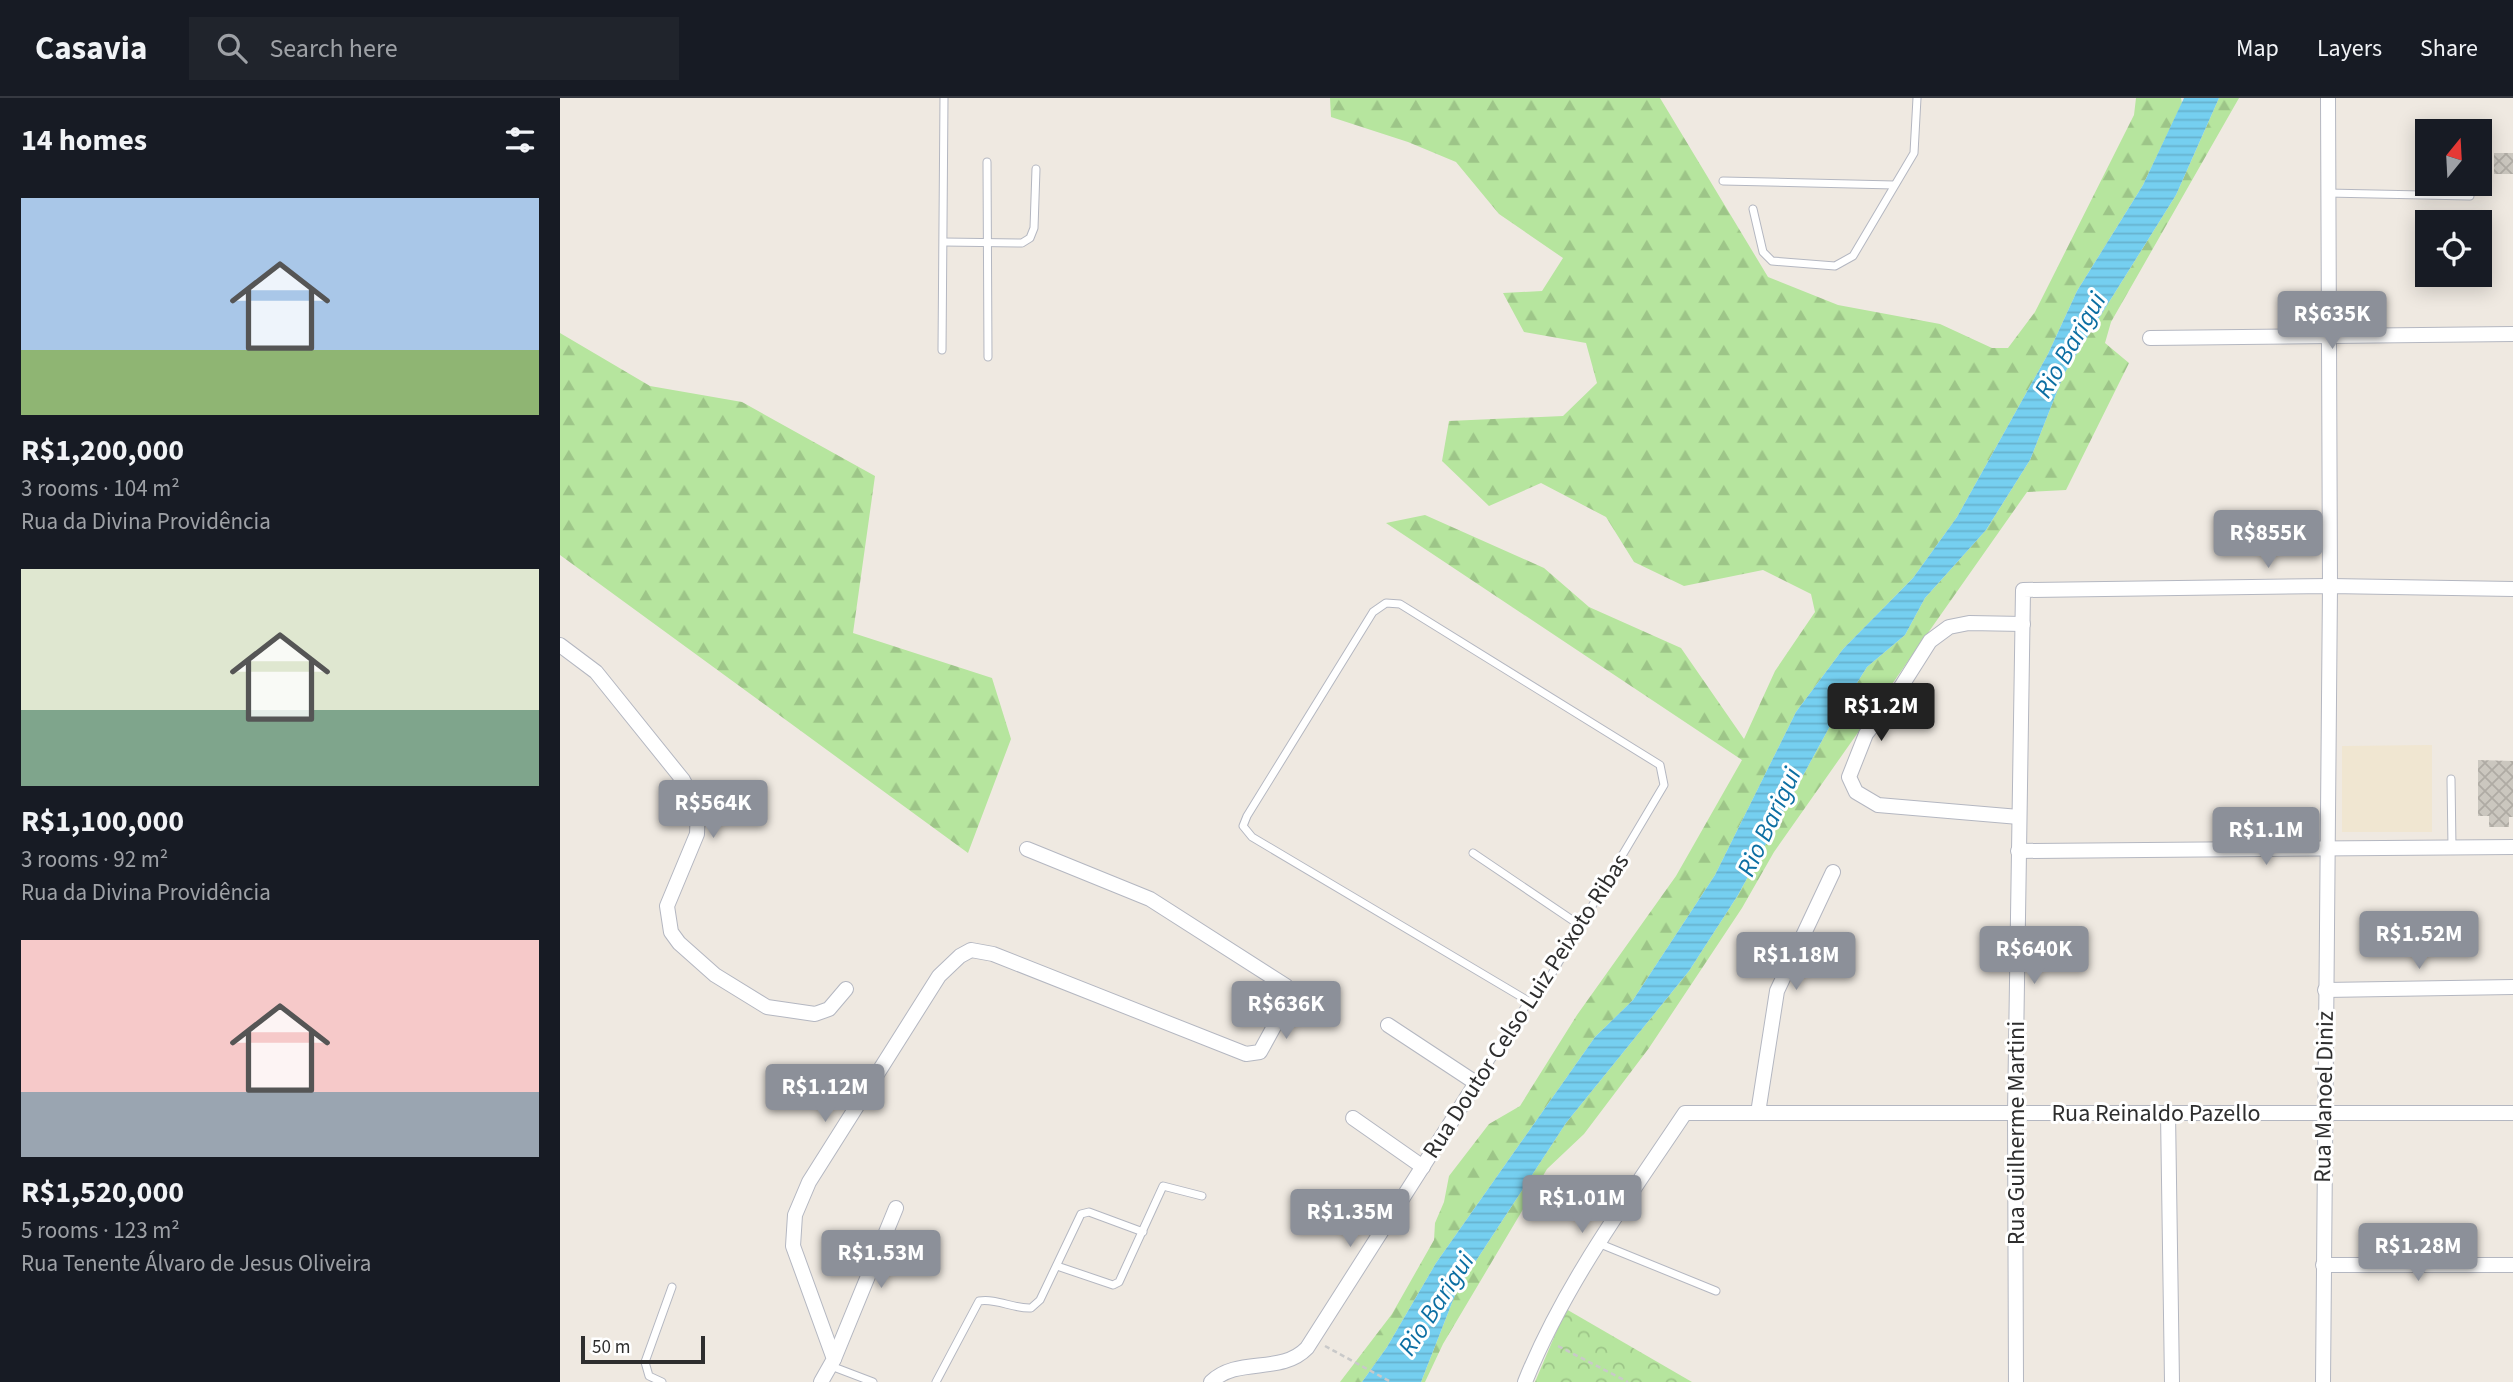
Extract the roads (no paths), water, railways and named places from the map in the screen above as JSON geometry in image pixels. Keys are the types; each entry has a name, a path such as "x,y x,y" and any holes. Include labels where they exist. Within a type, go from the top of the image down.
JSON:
{"street":[{"name":"Rua Manoel Diniz","path":"2323,1382 2323,1113 2330,586 2326,193 2328,98"},
{"path":"2150,338 2513,334"},
{"path":"2330,586 2513,589"},
{"name":"Rua Guilherme Martini","path":"2016,1382 2015,1113 2024,590 2330,586"},
{"path":"2019,817 1878,804 1856,792 1849,777 1866,734 1892,701 1930,641 1949,628 1969,623 2023,624"},
{"path":"560,645 596,672 683,780 696,801 699,820 697,834 667,906 671,932 679,943 715,975 767,1007 815,1014 829,1009 846,989"},
{"path":"2018,851 2513,847"},
{"path":"832,1363 793,1246 798,1207 823,1161 846,1139 858,1105 939,976 960,956 981,950 1246,1055 1260,1052 1288,1001 1290,994 1286,986 1150,899 1027,849"},
{"path":"1758,1113 1777,990 1833,872"},
{"path":"2325,990 2513,987"},
{"path":"1388,1025 1476,1083"},
{"name":"Rua Doutor Celso Luiz Peixoto Ribas","path":"1210,1382 1221,1373 1235,1368 1290,1361 1300,1355 1313,1339 1476,1083"},
{"name":"Rua Reinaldo Pazello","path":"1598,1243 1685,1113 2513,1113"},
{"path":"2168,1113 2172,1382"},
{"path":"1353,1118 1423,1167"},
{"path":"821,1382 832,1363 896,1208"},
{"path":"1525,1382 1543,1338 1598,1243"},
{"path":"2323,1265 2513,1265"}],"lane":[{"path":"942,350 944,98"},
{"path":"1752,209 1762,252 1772,261 1835,266 1853,256 1914,153 1917,98"},
{"path":"987,162 988,357"},
{"path":"944,242 1022,243 1030,238 1034,229 1036,169"},
{"path":"1723,181 1894,185"},
{"path":"2326,193 2415,195"},
{"name":"Rua Doutor Celso Luiz Peixoto Ribas","path":"1476,1083 1530,1002 1544,987 1664,785 1660,765 1400,604 1386,603 1373,612 1243,826 1252,836 1530,1002"},
{"path":"2451,779 2452,847"},
{"path":"1473,853 1581,926"},
{"path":"1057,1266 1113,1285 1119,1282 1163,1186 1202,1196"},
{"path":"936,1382 979,1301 989,1299 1019,1309 1031,1308 1040,1300 1081,1214 1089,1212 1143,1232"},
{"path":"1598,1243 1716,1291"},
{"path":"662,1382 649,1376 645,1362 672,1287"},
{"path":"832,1363 873,1382"}],"water":[{"name":"Rio Barigui","path":"2184,98 2219,98 2176,195 2064,374 2030,460 1986,530 1925,598 1905,635 1867,667 1830,726 1738,895 1689,971 1566,1123 1457,1290 1421,1382 1362,1382 1387,1347 1436,1263 1595,1037 1633,1000 1715,875 1796,712 1843,649 1913,578 1957,517 2048,354 2077,291 2143,185"}]}
